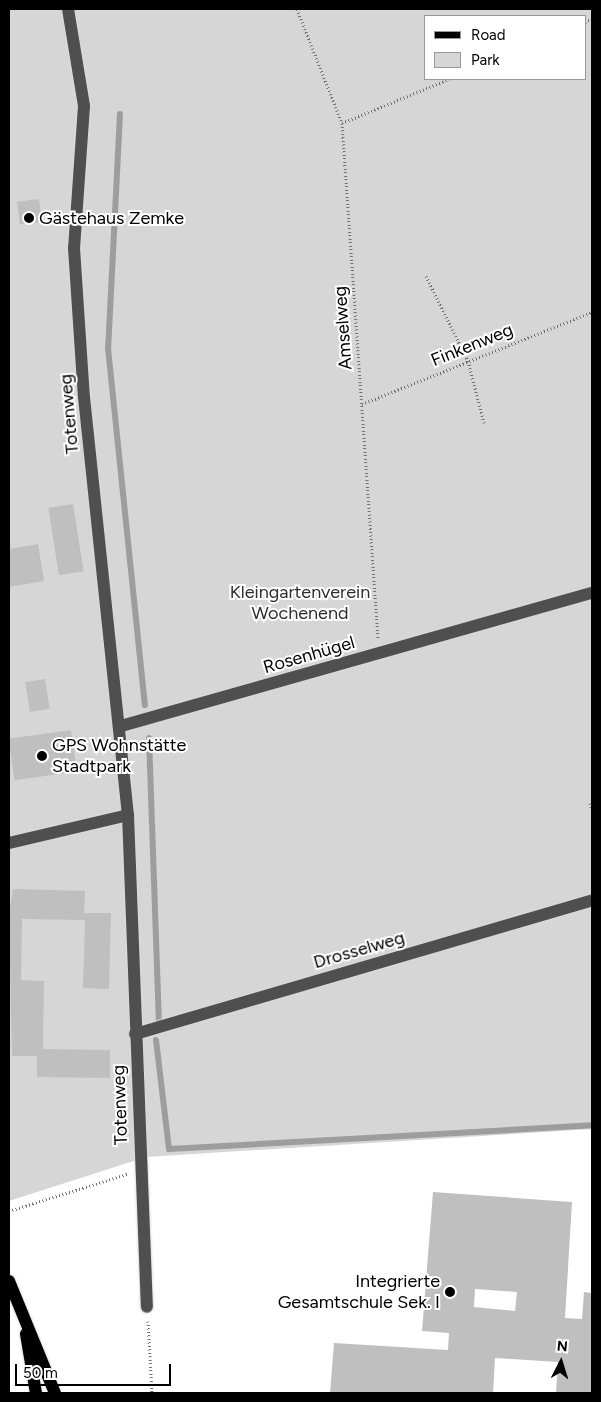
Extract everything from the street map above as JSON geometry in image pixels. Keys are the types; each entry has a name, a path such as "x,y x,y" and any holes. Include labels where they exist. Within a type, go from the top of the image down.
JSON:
{"main road":[{"path":"9,1281 26,1329 47,1366 55,1393"},
{"path":"26,1329 36,1393"}],"street":[{"name":"Totenweg","path":"68,9 84,106 74,248 84,397 121,726 128,815 140,1173 147,1307"},
{"name":"Rosenhügel","path":"121,726 592,593"},
{"path":"9,843 128,815"},
{"name":"Drosselweg","path":"135,1034 592,900"}],"path":[{"name":"Amselweg","path":"297,9 342,123 379,653"},
{"path":"342,123 446,80"},
{"path":"426,276 468,361 484,423"},
{"name":"Finkenweg","path":"362,404 592,312"},
{"path":"590,803 592,810"},
{"path":"9,1211 114,1176 140,1173"},
{"path":"147,1307 152,1393"}],"green space":[{"name":"Kleingartenverein Wochenend","path":"9,9 592,9 592,1129 146,1157 9,1201"}],"building":[{"path":"39,199 42,222 20,225 17,202"},
{"path":"73,504 84,571 59,575 48,508"},
{"path":"38,544 44,581 9,587 9,549"},
{"path":"45,679 50,709 30,712 25,682"},
{"name":"GPS Wohnstätte Stadtpark","path":"71,730 77,772 14,780 9,739"},
{"path":"13,889 85,891 84,913 111,913 109,989 83,988 85,920 22,919 21,980 44,981 43,1049 110,1050 110,1078 37,1077 37,1056 12,1056 9,913"},
{"name":"Integrierte Gesamtschule Sek. I","path":"433,1192 572,1202 565,1318 582,1319 584,1292 592,1293 592,1393 556,1393 558,1362 495,1358 493,1393 330,1393 334,1343 448,1350 449,1333 422,1331","holes":["475,1289 517,1292 515,1311 474,1307"]}],"waterway":[{"path":"120,114 108,348 145,705"},
{"path":"149,738 159,1021"},
{"path":"156,1040 169,1149 592,1125"}],"place":[{"name":"Gästehaus Zemke","path":"29,218"},
{"name":"GPS Wohnstätte Stadtpark","path":"42,756"},
{"name":"Integrierte Gesamtschule Sek. I","path":"450,1292"}]}
